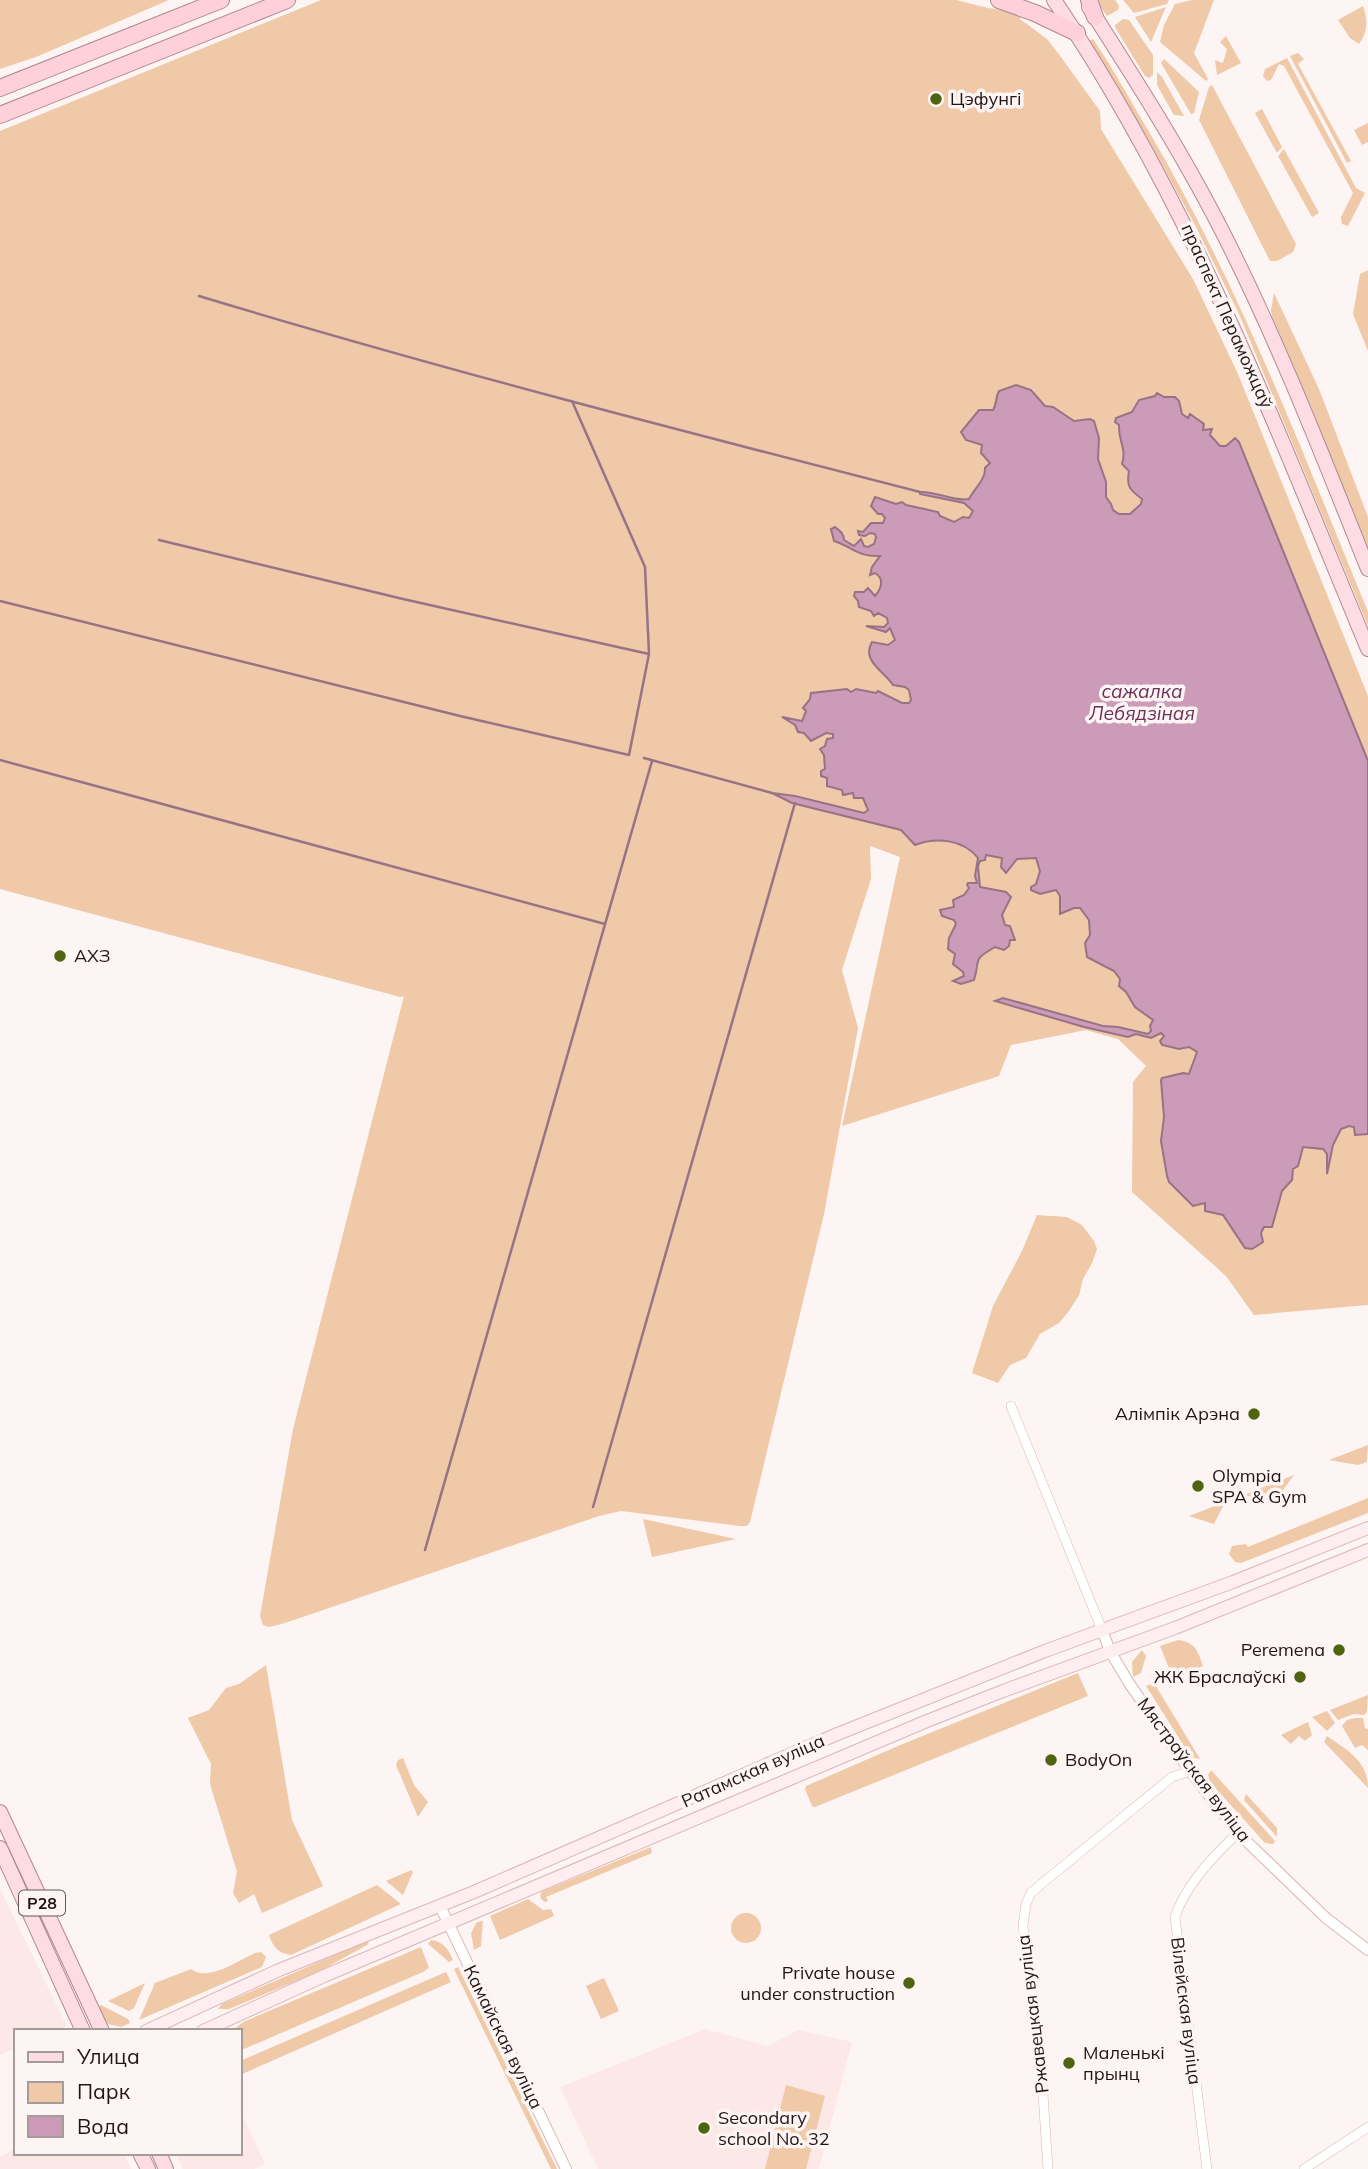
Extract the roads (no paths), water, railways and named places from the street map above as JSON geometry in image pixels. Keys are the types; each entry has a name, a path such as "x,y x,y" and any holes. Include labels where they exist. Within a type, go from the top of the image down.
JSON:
{"highway":[{"path":"0,88 221,0"},
{"path":"0,115 287,0"},
{"path":"999,0 1077,33"},
{"path":"1087,0 1095,17"},
{"path":"0,79 34,75"}],"main road":[{"name":"праспект Пераможцаў","path":"1054,0 1077,33 1179,211 1260,389 1368,649"},
{"name":"праспект Пераможцаў","path":"1095,17 1182,156 1228,244 1291,378 1368,569"},
{"name":"Ратамская вуліца","path":"150,2029 279,1970 440,1906 835,1735 1368,1528"},
{"name":"Ратамская вуліца","path":"207,2029 324,1976 915,1726 1175,1628 1368,1550"},
{"name":"Р28","path":"0,1812 101,2029"},
{"name":"Р28","path":"0,1848 82,2029"}],"street":[{"path":"1011,1406 1102,1630"},
{"name":"Мястраўская вуліца","path":"1102,1630 1110,1651 1189,1771 1238,1833 1326,1918 1368,1950"},
{"name":"Ржавецкая вуліца","path":"1048,2169 1040,2049 1023,1938 1026,1904 1031,1893 1172,1777 1189,1771"},
{"name":"Вілейская вуліца","path":"1207,2169 1175,1917 1185,1894 1238,1833"},
{"name":"Камайская вуліца","path":"440,1906 566,2169"},
{"path":"1304,2169 1368,2127"}],"water":[{"name":"сажалка Лебядзіная","path":"1016,385 1031,390 1045,406 1053,407 1074,421 1094,421 1099,438 1098,459 1106,482 1106,497 1113,510 1119,514 1130,514 1141,504 1142,499 1129,485 1129,471 1122,464 1124,453 1119,425 1115,422 1116,418 1132,412 1139,400 1157,393 1164,397 1175,397 1179,401 1182,414 1188,418 1190,414 1204,424 1203,430 1212,429 1210,435 1220,446 1226,446 1235,438 1239,442 1368,761 1368,1134 1355,1135 1354,1127 1349,1126 1341,1129 1333,1145 1327,1174 1327,1154 1323,1149 1303,1147 1298,1166 1293,1169 1292,1180 1282,1191 1272,1227 1264,1227 1261,1233 1263,1242 1252,1249 1245,1248 1223,1215 1205,1211 1205,1203 1193,1206 1169,1182 1167,1176 1161,1141 1164,1117 1161,1080 1183,1073 1189,1074 1197,1052 1189,1047 1179,1049 1162,1045 1160,1041 1164,1036 1161,1033 1151,1038 1136,1034 1128,1037 995,1001 1003,998 1103,1026 1148,1034 1151,1031 1153,1020 1135,1007 1119,986 1120,979 1114,971 1087,957 1085,943 1090,935 1089,920 1080,908 1060,914 1060,896 1056,890 1040,894 1031,890 1040,871 1036,858 1017,859 1006,873 1001,867 1002,858 986,855 985,860 980,861 980,887 1006,892 1011,897 1002,915 1015,940 1010,940 1009,946 1004,950 995,947 983,955 978,960 974,980 961,984 953,981 964,976 953,964 955,954 948,949 949,938 956,924 954,920 942,916 940,910 954,907 953,900 964,895 969,888 968,883 977,883 975,876 978,858 957,843 932,841 915,845 901,830 792,803 772,793 864,813 868,810 863,798 854,798 853,793 843,795 842,790 827,786 827,778 821,776 821,771 825,769 824,755 820,749 825,746 827,739 833,738 833,734 826,733 811,741 804,733 798,732 795,725 782,717 802,721 806,711 803,708 811,693 847,689 851,692 856,689 876,693 878,691 902,703 909,703 911,700 909,690 893,685 869,655 872,642 888,645 895,640 890,628 886,632 866,626 884,627 888,623 887,618 878,613 874,616 871,611 859,607 854,596 855,592 864,592 868,588 875,596 877,593 881,584 880,578 875,573 870,575 880,556 860,553 834,541 831,529 835,527 844,540 854,546 861,539 864,546 874,544 875,534 859,535 858,531 863,532 871,523 883,523 885,518 871,506 875,497 938,512 940,516 954,522 963,517 969,518 973,511 964,503 920,492 969,499 990,463 981,453 982,445 966,440 961,432 979,410 993,410 999,391"}],"waterway":[{"path":"199,296 648,422 920,492"},
{"path":"0,601 460,716 629,755 649,654 645,567 572,401"},
{"path":"159,540 403,599 649,654"},
{"path":"644,758 772,793"},
{"path":"0,760 605,924"},
{"path":"425,1550 652,761"},
{"path":"593,1507 795,803"}],"place":[{"name":"Цэфунгі","path":"936,99"},
{"name":"АХЗ","path":"60,956"},
{"name":"Алімпік Арэна","path":"1254,1414"},
{"name":"Olympia SPA & Gym","path":"1198,1486"},
{"name":"Peremena","path":"1339,1650"},
{"name":"ЖК Браслаўскі","path":"1300,1677"},
{"name":"BodyOn","path":"1051,1760"},
{"name":"Private house under construction","path":"909,1983"},
{"name":"Маленькі прынц","path":"1069,2063"},
{"name":"Secondary school No. 32","path":"704,2128"}]}
